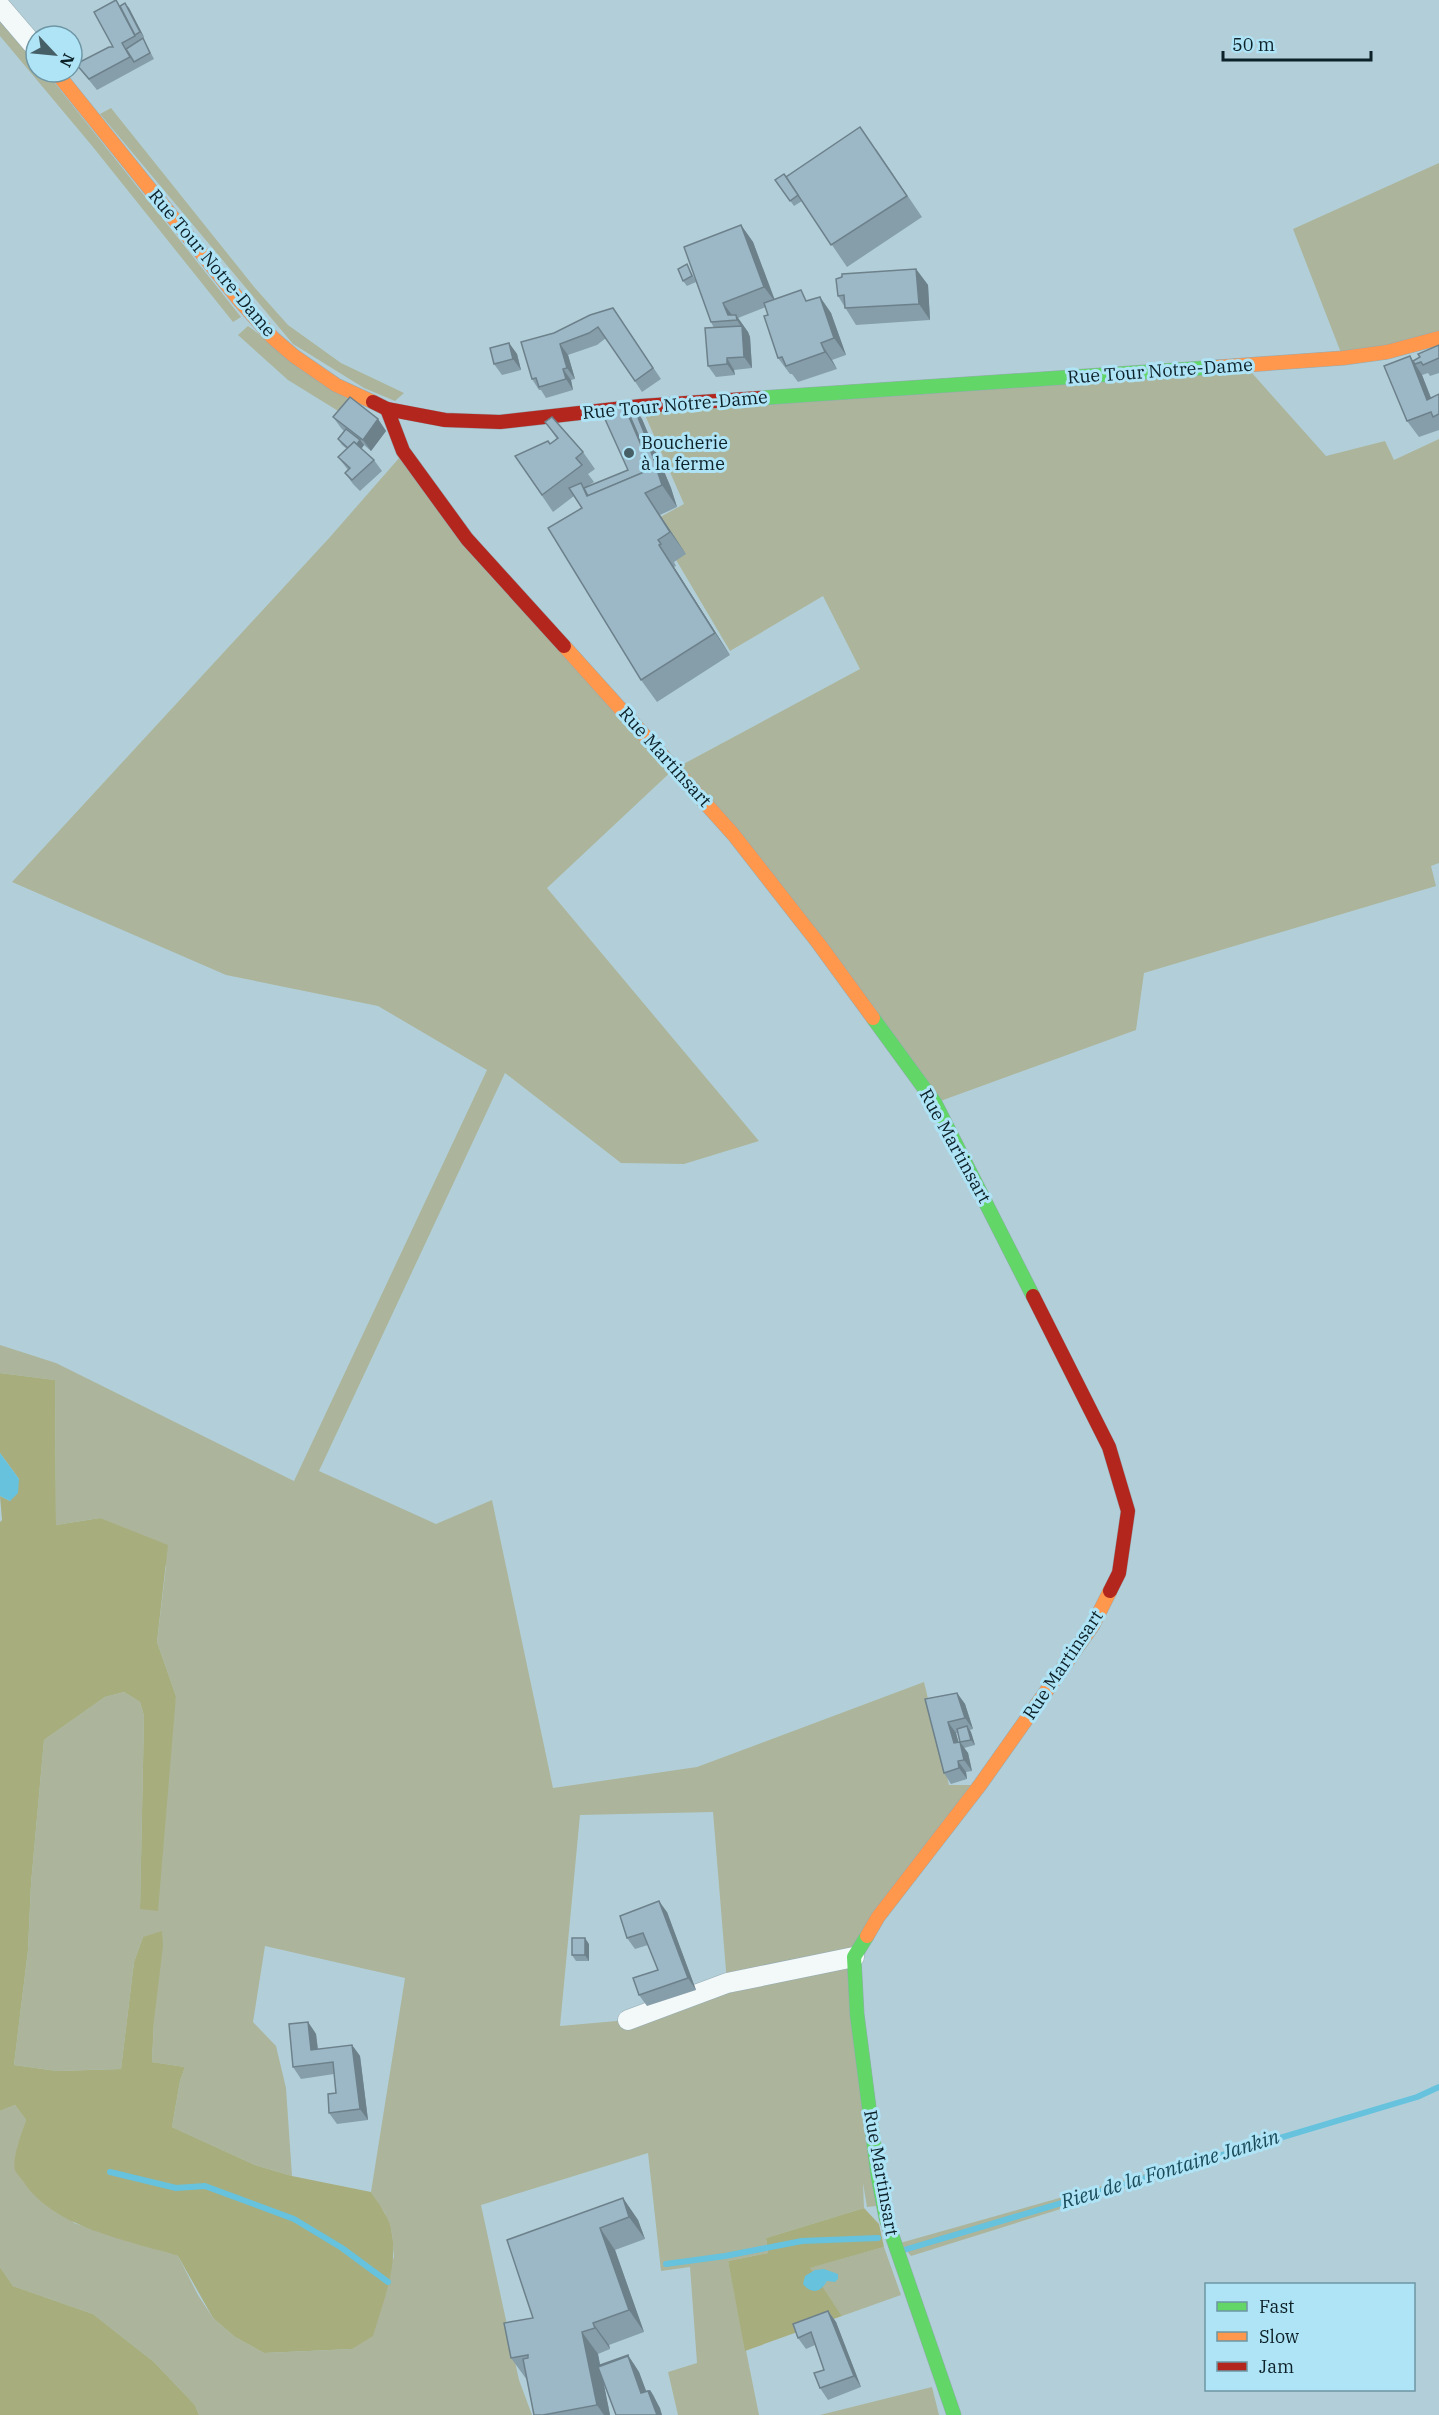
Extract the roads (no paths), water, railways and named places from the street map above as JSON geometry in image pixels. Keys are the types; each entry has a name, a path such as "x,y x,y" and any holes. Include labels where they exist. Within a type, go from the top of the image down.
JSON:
{"street":[{"path":"0,6 24,34"},
{"name":"Rue Tour Notre-Dame","path":"66,84 273,338 336,386 387,409 446,420 500,422 641,406 1343,358 1387,352 1439,338"},
{"name":"Rue Martinsart","path":"387,409 403,451 466,539 676,768 733,834 819,944 935,1103 1109,1447 1128,1511 1119,1573 1093,1625 980,1785 878,1917 854,1957 858,2024 878,2177 886,2218 954,2415"},
{"path":"628,2020 727,1983 854,1957"}],"water":[{"path":"0,1453 19,1479 18,1493 10,1501 0,1496"},
{"path":"824,2269 838,2274 838,2279 835,2282 827,2281 822,2288 816,2291 810,2290 803,2284 805,2276 815,2270"}],"waterway":[{"name":"Rieu de la Fontaine Jankin","path":"904,2250 1417,2097 1439,2087"},
{"name":"Rieu de la Fontaine Jankin","path":"110,2172 176,2188 205,2186 294,2219 342,2248 388,2282"},
{"name":"Rieu de la Fontaine Jankin","path":"666,2264 725,2256 802,2241 878,2238"}],"place":[{"name":"Boucherie à la ferme","path":"629,453"}]}
